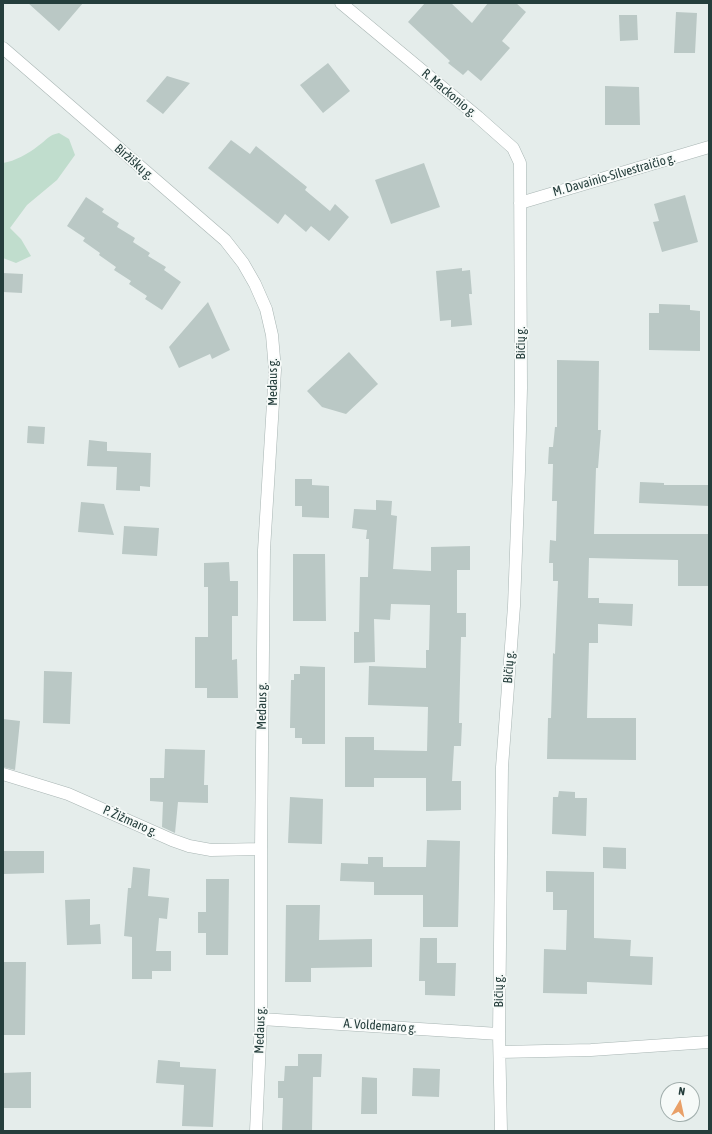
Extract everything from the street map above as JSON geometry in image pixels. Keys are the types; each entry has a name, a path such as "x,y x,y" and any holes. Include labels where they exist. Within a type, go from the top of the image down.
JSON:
{"street":[{"name":"R. Mackonio g.","path":"341,3 513,148 520,163 520,203"},
{"name":"Biržiškų g.","path":"3,48 225,240 243,262 255,284"},
{"name":"M. Davainio-Silvestraičio g.","path":"520,203 709,147"},
{"name":"Bičių g.","path":"502,1131 499,1034 502,767 514,606 519,470 521,388 520,203"},
{"name":"Medaus g.","path":"255,284 266,308 272,335 275,370 264,550 261,1018 256,1131"},
{"name":"P. Žižmaro g.","path":"3,774 68,794 189,846 211,850 261,849"},
{"name":"A. Voldemaro g.","path":"261,1018 499,1034"},
{"path":"500,1052 591,1050 709,1042"}],"green space":[{"path":"59,133 69,139 75,155 57,180 27,205 10,228 21,239 31,256 16,263 3,258 3,163 21,157 50,136"}],"building":[{"path":"28,3 83,3 59,31"},
{"path":"425,3 451,3 472,23 488,3 516,3 526,12 502,41 510,48 481,81 468,70 463,75 448,63 450,61 408,22"},
{"path":"676,12 697,13 695,53 674,53"},
{"path":"619,15 637,15 638,40 620,41"},
{"path":"328,63 350,91 323,113 300,85"},
{"path":"167,76 190,83 163,114 146,101"},
{"path":"605,86 639,87 640,125 605,125"},
{"path":"231,140 250,154 256,146 307,187 305,190 330,211 335,204 349,217 329,241 311,226 306,232 285,214 278,224 208,168"},
{"path":"424,163 440,207 391,224 375,180"},
{"path":"685,195 698,242 662,252 653,222 659,221 654,204"},
{"path":"86,197 104,209 102,212 119,223 117,227 135,238 133,242 150,253 148,256 166,267 164,270 181,282 162,310 145,299 147,296 129,284 131,281 114,270 116,267 83,241 85,238 67,226"},
{"path":"462,268 462,271 470,270 472,294 469,294 472,325 451,327 451,320 440,321 436,271"},
{"path":"3,273 23,274 22,293 3,292"},
{"path":"208,302 230,350 212,359 210,354 179,368 169,347"},
{"path":"659,304 690,305 690,310 700,311 700,351 649,350 649,313 659,313"},
{"path":"349,352 378,384 346,414 322,407 307,391"},
{"path":"557,360 599,361 598,430 601,430 598,468 596,468 594,534 709,534 709,586 678,586 678,560 589,558 588,598 599,598 599,603 633,604 632,626 598,624 598,643 589,643 587,718 636,718 636,760 547,759 548,718 551,718 553,653 555,654 558,581 553,581 553,563 549,563 550,540 556,541 557,501 552,501 553,464 548,464 549,447 553,447 555,427 557,427"},
{"path":"28,426 45,427 44,444 27,443"},
{"path":"89,440 107,442 107,451 151,453 150,487 140,486 140,491 116,490 117,467 87,466"},
{"path":"295,479 312,479 312,485 329,486 329,518 302,517 302,506 295,506"},
{"path":"640,482 664,483 664,485 709,485 709,506 639,503"},
{"path":"376,500 392,501 391,515 397,516 393,569 431,571 431,547 470,546 470,570 457,570 457,613 466,613 466,637 461,637 459,723 462,723 461,746 454,746 452,781 461,781 461,810 426,811 426,778 374,778 374,787 345,787 345,737 374,737 374,750 427,751 428,707 368,705 369,666 426,668 426,650 429,650 430,605 391,604 390,620 374,619 375,662 354,663 354,632 359,632 360,577 368,577 369,539 366,539 367,530 352,528 354,509 376,510"},
{"path":"81,502 104,504 114,535 78,532"},
{"path":"124,526 159,528 157,556 122,554"},
{"path":"293,554 325,554 326,621 293,621"},
{"path":"229,562 230,581 238,581 238,616 232,616 232,660 237,659 238,698 207,698 207,688 195,688 195,637 208,637 208,587 204,587 204,563"},
{"path":"300,666 325,667 325,744 302,744 302,738 295,738 295,728 290,728 291,680 294,680 294,674 300,674"},
{"path":"44,671 72,672 70,724 43,723"},
{"path":"3,719 20,721 15,770 3,767"},
{"path":"165,749 205,750 204,785 208,785 208,803 178,802 175,833 162,827 163,802 150,801 150,778 164,778"},
{"path":"559,791 575,792 575,798 587,798 586,836 552,834 553,797 558,797"},
{"path":"290,797 323,799 322,844 288,843"},
{"path":"427,840 460,841 458,927 423,927 423,895 374,895 374,882 340,881 341,863 368,864 368,857 383,857 383,867 426,867"},
{"path":"603,847 626,848 626,869 603,868"},
{"path":"3,851 44,851 44,873 3,874"},
{"path":"133,867 150,869 148,896 169,898 167,919 159,918 156,951 171,951 171,971 152,971 152,979 132,979 132,937 124,936 128,888 131,888"},
{"path":"546,871 594,872 594,938 631,940 630,956 653,957 652,985 587,982 587,994 543,993 544,949 566,950 567,910 553,910 553,892 546,892"},
{"path":"206,879 229,879 228,955 206,955 206,933 198,933 198,912 206,912"},
{"path":"90,899 90,925 100,924 101,944 67,945 65,900"},
{"path":"286,905 320,905 319,940 372,939 372,967 311,968 311,982 285,982"},
{"path":"420,938 437,938 437,963 456,963 455,996 425,995 425,981 419,981"},
{"path":"3,962 26,962 25,1035 3,1035"},
{"path":"298,1054 322,1054 321,1077 313,1077 312,1131 282,1131 283,1098 278,1098 278,1081 284,1081 285,1066 298,1066"},
{"path":"158,1060 180,1062 180,1067 216,1069 213,1127 182,1126 184,1085 156,1083"},
{"path":"413,1068 440,1069 439,1097 412,1096"},
{"path":"31,1072 31,1108 3,1108 3,1073"},
{"path":"362,1077 377,1078 377,1114 361,1114"}]}
